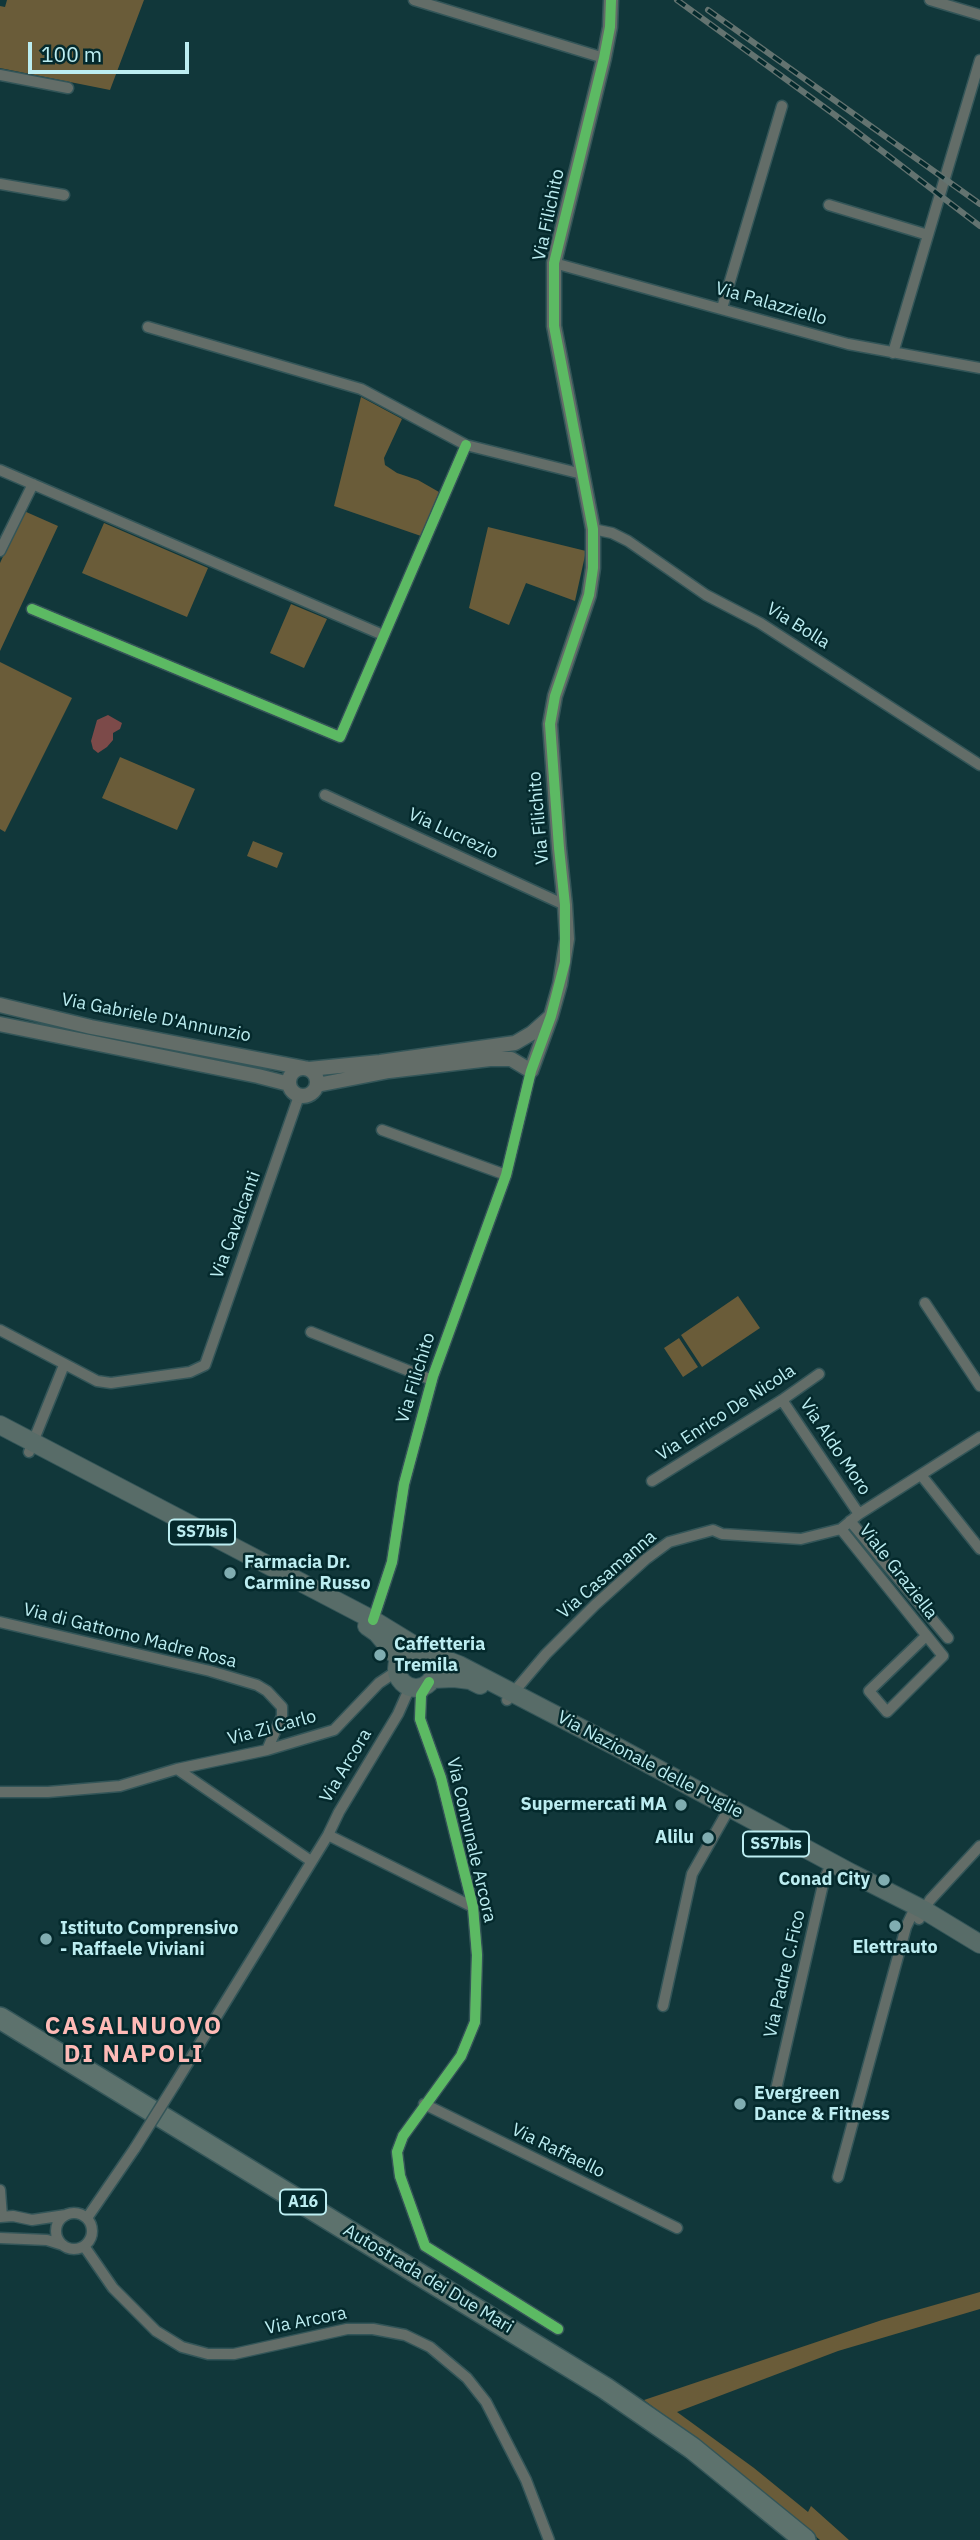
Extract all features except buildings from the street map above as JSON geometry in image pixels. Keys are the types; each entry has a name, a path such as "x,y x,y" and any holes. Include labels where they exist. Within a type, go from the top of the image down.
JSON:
{"highway":[{"name":"Autostrada dei Due Mari","path":"0,2018 729,2476 805,2540"},
{"name":"Autostrada dei Due Mari","path":"0,2035 597,2392"},
{"name":"Autostrada dei Due Mari","path":"642,2421 783,2540"}],"main road":[{"name":"Via Nazionale delle Puglie","path":"0,1425 30,1447 425,1652 459,1665 510,1696 830,1868 980,1944"},
{"name":"Via Nazionale delle Puglie","path":"0,1437 30,1447"},
{"name":"Via Nazionale delle Puglie","path":"371,1624 398,1665"},
{"path":"410,1687 401,1681 398,1665 409,1650 425,1652 434,1662 431,1681"},
{"name":"Via Nazionale delle Puglie","path":"431,1681 453,1678 470,1680 510,1696"},
{"name":"SS7bis","path":"410,1687 420,1687 431,1681"},
{"name":"Via Nazionale delle Puglie","path":"918,1913 980,1954"}],"street":[{"path":"415,0 604,58"},
{"name":"Via Filichito","path":"371,1624 392,1562 404,1484 432,1380 506,1175 531,1071 551,1016 565,962 565,905 550,724 555,696 589,595 593,568 593,529 554,326 554,263 604,58 610,27 611,0"},
{"path":"930,0 980,15"},
{"path":"892,353 980,60"},
{"path":"0,75 68,88"},
{"path":"722,308 782,106"},
{"path":"0,184 64,195"},
{"path":"829,205 928,235"},
{"name":"Via Palazziello","path":"554,263 848,344 980,368"},
{"path":"148,327 361,389 466,445 582,474"},
{"path":"32,609 340,737 466,445"},
{"path":"0,470 383,635"},
{"path":"0,551 33,484"},
{"name":"Via Bolla","path":"593,529 612,533 628,541 706,595 771,629 980,765"},
{"name":"Via Lucrezio","path":"325,795 565,905"},
{"name":"Via Gabriele D'Annunzio","path":"0,1005 91,1027 307,1069 380,1062 515,1043 532,1033 551,1016"},
{"name":"Via Gabriele D'Annunzio","path":"0,1024 289,1084"},
{"path":"317,1085 389,1071 491,1059 511,1059 531,1071"},
{"path":"307,1069 316,1076 317,1085 314,1092 299,1096 289,1084 291,1074 307,1069"},
{"name":"Via Cavalcanti","path":"64,1365 86,1377 111,1383 190,1373 205,1366 299,1096"},
{"path":"382,1130 506,1175"},
{"path":"925,1303 980,1386"},
{"path":"0,1330 64,1365 30,1447"},
{"path":"311,1332 432,1380"},
{"name":"Via Enrico De Nicola","path":"652,1481 819,1374"},
{"name":"Via Aldo Moro","path":"782,1400 850,1521"},
{"name":"Via Casamanna","path":"510,1696 546,1654 595,1605 646,1559 670,1542 713,1530 722,1534 801,1539 850,1521 980,1437"},
{"path":"921,1475 980,1549"},
{"path":"850,1521 948,1638"},
{"name":"Viale Graziella","path":"850,1521 926,1636 943,1656 887,1712 869,1691 926,1636"},
{"name":"Via di Gattorno Madre Rosa","path":"0,1622 210,1671 257,1685 267,1691 282,1707 282,1716 267,1750"},
{"name":"Via Zi Carlo","path":"0,1792 48,1792 120,1786 177,1769 267,1750 334,1730 398,1665"},
{"name":"Via Comunale Arcora","path":"431,1681 421,1695 420,1719 441,1778 473,1907 477,1955 475,2022 461,2056 403,2136 397,2151 400,2176 425,2246 558,2329"},
{"name":"Via Arcora","path":"410,1687 398,1714 328,1835 135,2148 87,2218 92,2233 84,2246 113,2288 156,2331 182,2347 208,2354 234,2354 347,2329 373,2329 405,2335 430,2347 467,2378 486,2402 526,2480 550,2540"},
{"path":"177,1769 311,1861"},
{"path":"663,2006 692,1874 727,1812"},
{"path":"328,1835 473,1907"},
{"path":"838,2177 906,1927 980,1846"},
{"name":"Via Padre C.Fico","path":"775,2094 824,1880 830,1868"},
{"name":"Via Raffaello","path":"424,2104 677,2228"},
{"path":"0,2190 1,2217 32,2220 77,2213 87,2218"},
{"path":"64,2246 58,2237 57,2227 66,2215"},
{"path":"0,2238 47,2240 74,2249 84,2246"}],"shaded area":[{"path":"7,0 144,0 110,90 0,68 0,6 5,7"},
{"path":"361,397 402,419 384,458 385,465 439,492 421,536 334,506"},
{"path":"24,511 58,526 0,651 0,563"},
{"path":"104,523 208,568 187,617 82,573"},
{"path":"488,527 586,551 575,601 526,583 509,625 469,608"},
{"path":"291,604 327,619 304,668 270,653"},
{"path":"0,662 72,698 5,832 0,829"},
{"path":"108,715 122,723 120,729 113,733 113,740 98,753 93,749 91,741 97,720"},
{"path":"120,757 195,789 177,830 102,798"},
{"path":"253,841 283,853 277,868 247,856"},
{"path":"738,1296 760,1328 702,1367 681,1335"},
{"path":"679,1338 698,1367 683,1377 664,1348"},
{"path":"980,2292 980,2309 838,2351 677,2412 754,2468 808,2512 811,2506 849,2540 820,2540 745,2477 644,2400 882,2320"}],"railway":[{"path":"677,0 835,115 980,226"},
{"path":"708,10 980,204"}],"cycle path":[{"path":"373,1620 392,1562 404,1484 433,1376 506,1175 531,1071 551,1016 565,962 565,905 550,724 555,696 589,595 593,568 593,529 554,326 554,263 604,58 610,27 611,0"},
{"path":"32,609 340,737 466,445"},
{"path":"429,1682 421,1695 420,1719 441,1778 473,1907 477,1955 475,2022 461,2056 403,2136 397,2152 400,2176 425,2246 558,2329"}],"place":[{"name":"Farmacia Dr. Carmine Russo","path":"230,1573"},
{"name":"Caffetteria Tremila","path":"380,1655"},
{"name":"Supermercati MA","path":"681,1805"},
{"name":"Alilu","path":"708,1838"},
{"name":"Conad City","path":"884,1880"},
{"name":"Elettrauto","path":"895,1926"},
{"name":"Istituto Comprensivo - Raffaele Viviani","path":"46,1939"},
{"name":"Evergreen Dance & Fitness","path":"740,2104"}],"district":[{"name":"CASALNUOVO DI NAPOLI","path":"134,2041"}]}
